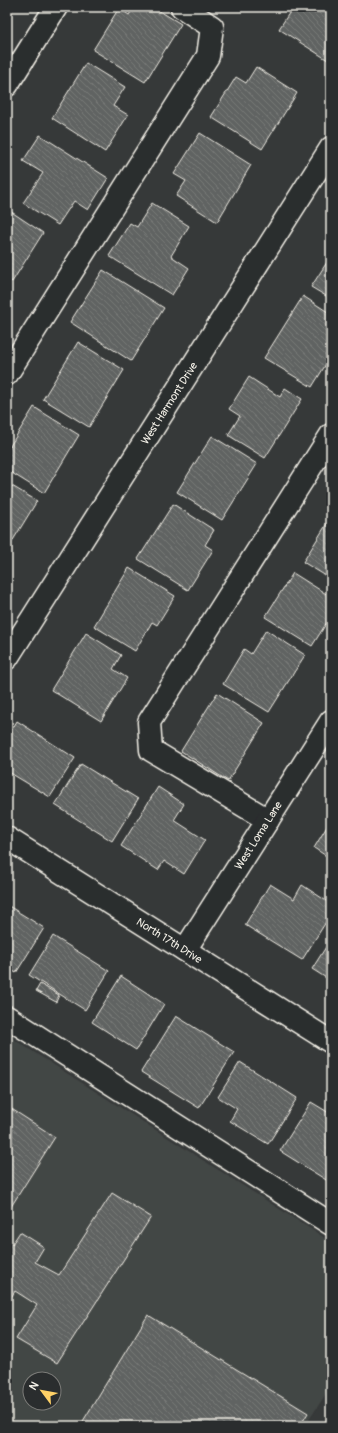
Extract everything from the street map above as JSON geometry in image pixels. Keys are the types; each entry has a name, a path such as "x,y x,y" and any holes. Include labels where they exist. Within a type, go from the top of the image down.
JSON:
{"street":[{"path":"7,85 56,7"},
{"path":"7,374 208,56 212,27 182,7"},
{"name":"West Harmont Drive","path":"7,658 331,148"},
{"path":"268,820 151,750 149,722 331,434"},
{"name":"West Loma Lane","path":"185,950 331,721"},
{"name":"North 17th Drive","path":"7,838 331,1042"},
{"path":"7,1017 331,1224"}],"shaded area":[{"path":"7,1035 331,1242 331,1386 305,1426 7,1426"}],"building":[{"path":"134,7 153,7 181,24 145,82 93,50 119,8 129,15"},
{"path":"293,7 331,7 331,62 279,29"},
{"path":"86,63 125,87 113,106 128,115 105,152 52,118"},
{"path":"256,67 297,93 262,149 211,117 236,77 246,83"},
{"path":"200,133 251,165 217,222 176,196 186,181 174,174"},
{"path":"40,135 108,178 88,210 74,201 58,225 23,203 43,173 23,161"},
{"path":"152,203 189,226 171,256 189,268 172,295 109,256 130,223 137,227"},
{"path":"7,209 43,233 12,282 7,278"},
{"path":"331,256 331,299 311,287"},
{"path":"103,270 164,308 131,361 70,322"},
{"path":"303,296 331,314 331,356 312,387 264,358"},
{"path":"78,342 124,370 89,427 43,399"},
{"path":"249,377 280,397 285,388 302,399 265,458 228,435 240,416 229,409"},
{"path":"34,407 79,435 44,493 7,470 7,451"},
{"path":"212,436 257,464 222,520 177,492"},
{"path":"7,483 37,501 7,550"},
{"path":"173,504 214,530 205,545 213,550 188,590 138,559"},
{"path":"331,517 331,579 303,562"},
{"path":"129,568 175,596 157,625 152,622 135,651 94,626"},
{"path":"293,573 331,597 331,616 312,646 265,617"},
{"path":"266,630 305,655 269,712 223,684 244,649 251,654"},
{"path":"86,633 121,655 113,669 127,678 101,721 51,690"},
{"path":"217,693 264,723 228,781 181,751"},
{"path":"17,721 75,758 50,797 7,771 7,738"},
{"path":"81,764 138,799 112,841 55,805"},
{"path":"158,787 184,804 174,820 205,840 184,874 164,861 158,870 121,846"},
{"path":"331,820 331,859 314,848"},
{"path":"270,884 294,899 302,885 331,904 331,914 302,960 245,925"},
{"path":"7,905 44,928 16,973 7,967"},
{"path":"53,936 109,971 85,1010 29,975"},
{"path":"331,939 331,981 312,969"},
{"path":"121,976 164,1004 136,1050 92,1022"},
{"path":"40,984 59,995 56,1002 36,991"},
{"path":"176,1016 234,1052 199,1108 141,1072"},
{"path":"240,1062 297,1098 268,1144 230,1121 237,1109 218,1097"},
{"path":"311,1102 331,1114 331,1183 280,1151"},
{"path":"7,1106 55,1137 7,1213"},
{"path":"112,1193 151,1217 57,1363 16,1339 37,1305 15,1291 7,1304 7,1242 12,1244 20,1232 44,1247 35,1262 59,1275"},
{"path":"148,1315 308,1413 300,1426 80,1426"}]}
